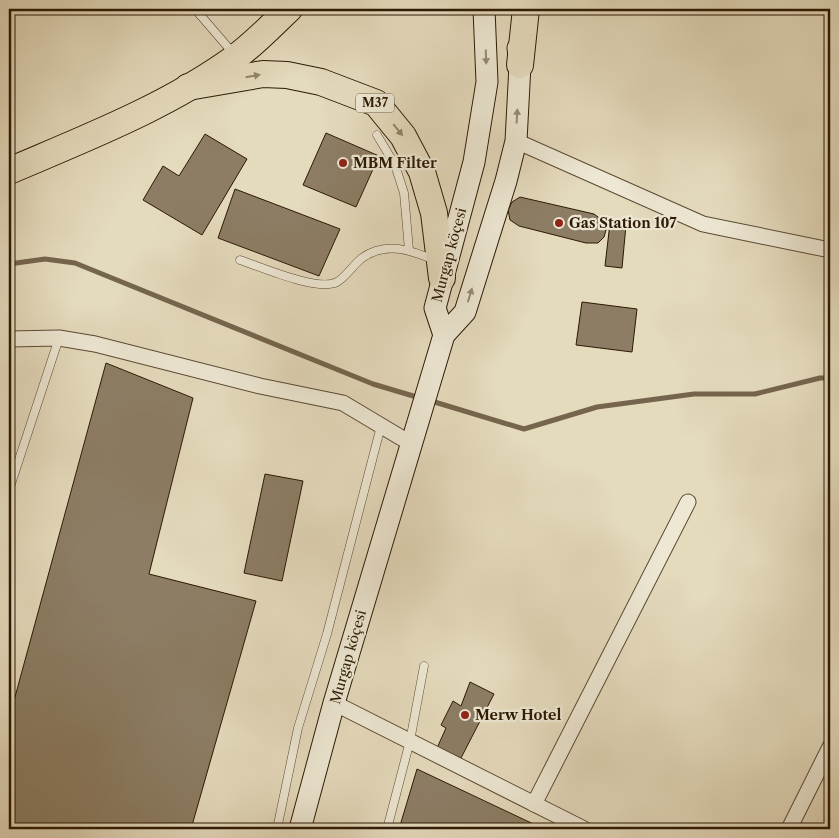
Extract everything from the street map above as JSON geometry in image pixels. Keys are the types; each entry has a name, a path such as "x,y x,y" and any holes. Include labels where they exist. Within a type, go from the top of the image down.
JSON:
{"highway":[{"name":"M37","path":"9,171 122,122 188,87 236,57 289,9"},
{"path":"520,65 526,9"},
{"name":"M37","path":"188,87 263,74 287,75 321,82 376,103 403,136 422,172 434,213 443,268"}],"main road":[{"name":"Murgap köçesi","path":"444,335 435,308 443,268 474,162 487,82 484,9"},
{"name":"Murgap köçesi","path":"300,829 334,703 444,335 465,312 506,181 516,140 520,65 514,9"}],"street":[{"path":"516,140 703,224 830,250"},
{"path":"9,339 59,338 95,344 260,386 343,403 382,426 414,436"},
{"path":"534,804 688,502"},
{"path":"334,703 584,829"},
{"path":"789,829 830,747"}],"lane":[{"path":"195,9 236,57"},
{"path":"376,135 395,165 404,193 409,250"},
{"path":"240,260 316,284 336,282 362,258 384,247 409,250 443,268"},
{"path":"9,490 59,338"},
{"path":"277,829 298,728 327,634 382,426"},
{"path":"387,828 410,741 424,666"}],"building":[{"path":"326,133 379,156 356,207 303,185"},
{"path":"205,134 247,159 202,235 143,200 163,166 179,176"},
{"path":"235,189 340,229 319,276 218,238"},
{"name":"Gas Station 107","path":"520,197 594,214 602,220 606,230 604,237 598,243 586,243 519,226 510,220 508,210 512,202"},
{"path":"610,223 626,225 622,268 605,266"},
{"path":"582,302 637,309 632,352 576,345"},
{"path":"106,363 193,398 149,574 256,601 191,829 9,829 9,719"},
{"path":"265,474 303,481 282,581 244,573"},
{"name":"Merw Hotel","path":"470,682 494,694 461,758 437,748 446,728 441,725 453,701 461,706"},
{"path":"417,769 544,829 399,829"}],"waterway":[{"path":"9,264 45,259 75,263 373,384 420,398"},
{"path":"428,400 524,429 597,407 694,394 755,394 820,378 830,378"}],"place":[{"name":"MBM Filter","path":"343,163"},
{"name":"Gas Station 107","path":"559,223"},
{"name":"Merw Hotel","path":"465,715"}]}
